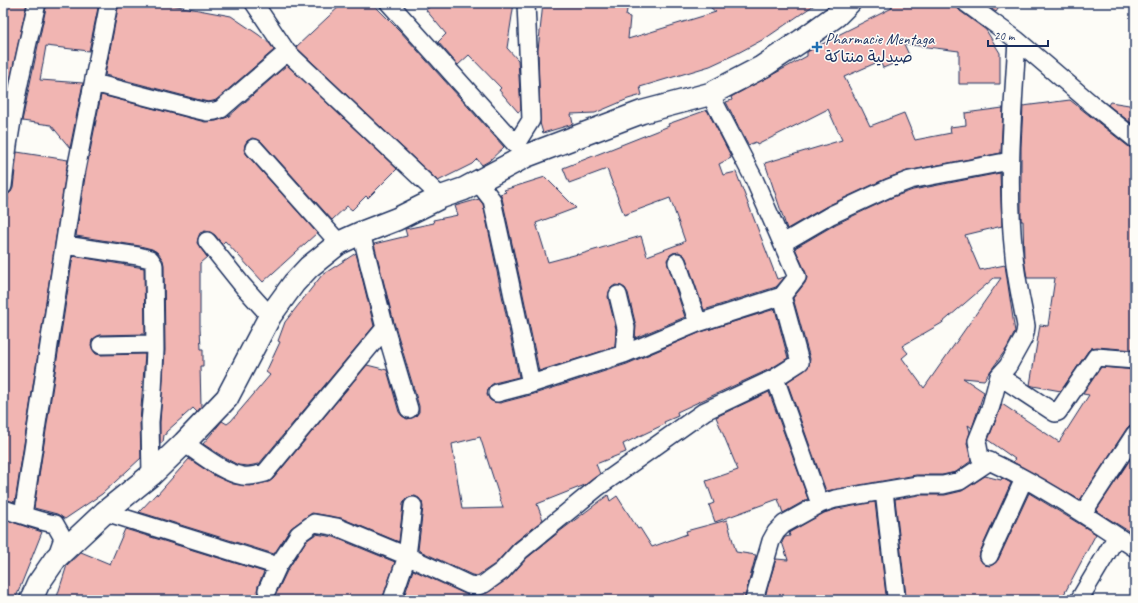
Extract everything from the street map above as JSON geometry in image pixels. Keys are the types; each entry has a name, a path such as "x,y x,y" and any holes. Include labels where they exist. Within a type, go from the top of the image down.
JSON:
{"street":[{"path":"3,186 5,163 24,60 37,3"},
{"path":"24,515 75,175 109,3"},
{"path":"254,3 287,52 441,197"},
{"path":"389,3 521,150"},
{"path":"521,150 530,120 526,3"},
{"path":"31,600 38,584 56,558 105,512 151,475 227,398 270,316 294,283 309,267 339,243 478,182 521,150 642,112 710,94 769,62 825,24 849,3"},
{"path":"966,3 1017,40 1135,139"},
{"path":"1017,40 1010,161 1014,254 1026,326 1023,339 1008,366 999,376 991,406 977,442 980,456 1024,479 1083,514 1135,548"},
{"path":"94,83 194,110 215,111 221,109 287,52"},
{"path":"497,393 531,384 624,354 698,323 782,296 797,277 754,179 710,94"},
{"path":"254,148 339,243"},
{"path":"783,243 831,215 910,180 1010,161"},
{"path":"478,182 492,200 531,384"},
{"path":"361,233 385,328 409,409"},
{"path":"207,241 243,286 270,316"},
{"path":"65,245 138,256 150,260 154,265 155,344 150,422 151,475"},
{"path":"676,262 698,323"},
{"path":"618,295 626,328 624,354"},
{"path":"267,590 278,566 299,534 314,523 337,527 407,556 469,585 478,586 484,584 502,571 520,551 598,487 705,411 775,378 800,362 782,296"},
{"path":"184,443 225,470 243,476 253,476 265,473 385,328"},
{"path":"101,345 155,344"},
{"path":"999,376 1056,413 1096,357 1135,360"},
{"path":"775,378 820,504"},
{"path":"1083,514 1135,434"},
{"path":"754,600 771,541 776,532 784,524 820,504 835,499 918,485 943,485 960,481 990,461"},
{"path":"989,556 1024,479"},
{"path":"884,491 895,600"},
{"path":"392,600 407,556 414,506"},
{"path":"3,509 24,515 36,521 55,524 63,538 56,558"},
{"path":"105,512 278,566"},
{"path":"1079,600 1117,536"}],"building":[{"path":"3,3 27,3 3,114"},
{"path":"47,3 99,3 89,51 46,46 40,80 83,83 70,148 51,125 22,121"},
{"path":"119,3 161,3 231,16 259,35 270,44 274,50 216,100 208,102 105,75"},
{"path":"343,3 372,3 400,31 504,147 489,161 482,165 477,159 472,164 438,181 296,47"},
{"path":"434,3 514,3 507,48 518,60 521,110 518,112 499,90 501,88 469,55 458,65 438,42 446,34 426,10"},
{"path":"543,3 628,3 626,16 630,17 628,39 716,12 705,3 817,3 766,38 736,54 710,66 640,87 642,95 628,99 595,113 571,114 573,124 543,133 540,123 538,50"},
{"path":"890,3 956,3 960,11 986,30 1000,53 1000,84 959,84 959,51 904,44 910,57 883,68 880,61 844,77 870,126 904,113 915,140 951,133 950,127 966,125 965,113 1003,108 1001,153 907,171 885,179 827,206 787,229 765,163 842,140 828,109 757,145 756,142 748,145 726,102 732,100 731,97 807,56 807,52 892,8"},
{"path":"983,3 1002,3 996,12"},
{"path":"287,65 397,169 368,198 366,196 352,210 347,206 332,220 261,141 252,138 247,141 244,150 247,155 317,233 263,282 225,241 222,244 215,235 210,232 205,231 200,233 197,243 207,257 200,263 200,328 201,349 203,349 203,366 200,366 201,407 197,412 193,408 166,432 163,442 160,444 165,350 163,260 158,253 152,249 76,236 85,177 101,95 205,122 216,121 228,117"},
{"path":"1070,100 1129,147 1135,149 1135,350 1097,347 1091,348 1061,391 1030,385 1040,325 1048,326 1055,278 1027,278 1024,259 1023,221 1021,221 1021,147 1023,106"},
{"path":"1110,102 1129,105 1135,110 1135,126 1108,105"},
{"path":"707,110 731,158 719,164 723,175 736,172 777,279 785,277 776,287 704,310 686,258 679,252 673,253 667,260 685,317 635,338 636,326 628,293 625,288 615,285 611,288 608,297 616,329 615,347 539,371 500,194 506,192 504,190 545,177 576,208 536,223 548,262 578,255 641,236 647,256 682,243 685,241 670,198 624,215 607,169 569,183 563,168 669,126 668,124"},
{"path":"17,152 68,160 15,502 3,499 3,228 8,198 5,198 13,188"},
{"path":"1000,173 1002,226 965,235 980,270 1005,265 1015,332 1007,348 984,380 963,378 984,392 972,428 968,425 970,432 967,443 971,461 956,472 942,475 916,475 826,491 787,382 805,370 809,365 810,359 793,298 805,283 807,278 795,248 836,224 893,197 913,190","holes":["994,278 1001,278 924,388 902,358 908,353 902,346 942,323"]},
{"path":"479,199 483,204 519,377 494,383 490,386 487,395 490,400 494,402 500,403 534,394 627,364 701,332 775,309 788,358 770,369 677,412 678,416 664,422 665,424 623,444 626,452 596,464 600,474 585,485 537,504 543,520 514,543 495,564 477,576 418,550 423,507 422,502 415,496 409,497 403,504 399,542 341,518 312,513 291,528 274,554 139,512 157,493 157,495 189,459 215,476 233,484 250,486 268,482 273,479 367,365 387,370 399,412 407,419 416,416 419,412 419,406 393,319 374,244 407,236 405,229 434,223 433,220 458,215 455,206","holes":["480,437 503,508 462,509 452,444"]},
{"path":"356,253 374,326 259,464 248,466 238,465 203,444 222,421 227,424 231,421 270,375 266,372 280,342 278,341 285,322 322,275"},
{"path":"73,256 144,268 145,334 100,335 92,340 91,345 96,354 101,355 145,354 140,422 141,458 102,494 65,519 57,514 34,508"},
{"path":"1101,367 1135,370 1135,424 1130,425 1127,428 1080,500 1013,462 1015,459 988,440 1002,404 1059,442 1089,395 1083,394"},
{"path":"769,392 808,499 783,513 778,499 715,522 709,505 714,503 706,481 738,470 716,417"},
{"path":"1135,452 1135,535 1096,511"},
{"path":"985,476 1001,480 1002,478 1011,483 980,552 979,557 985,565 990,566 998,560 1029,493 1096,534 1061,600 934,600 935,597 906,596 895,499 919,495 945,495 962,491"},
{"path":"608,495 610,501 617,496 638,529 640,528 652,547 687,534 686,531 727,520 736,552 756,555 744,600 403,600 413,570 465,594 477,596 487,593 508,579 527,558"},
{"path":"875,502 886,595 885,600 764,600 776,559 788,560 782,542 785,537 790,536 790,532 824,513"},
{"path":"3,519 42,532 15,600 3,600"},
{"path":"125,529 264,572 257,591 259,596 268,600 56,600 67,565 81,552 110,564"},
{"path":"316,534 334,537 395,562 382,600 268,600 276,594 287,571 306,541"}],"place":[{"name":"Pharmacie Mentaga صيدلية منتاكة","path":"817,47"}]}
